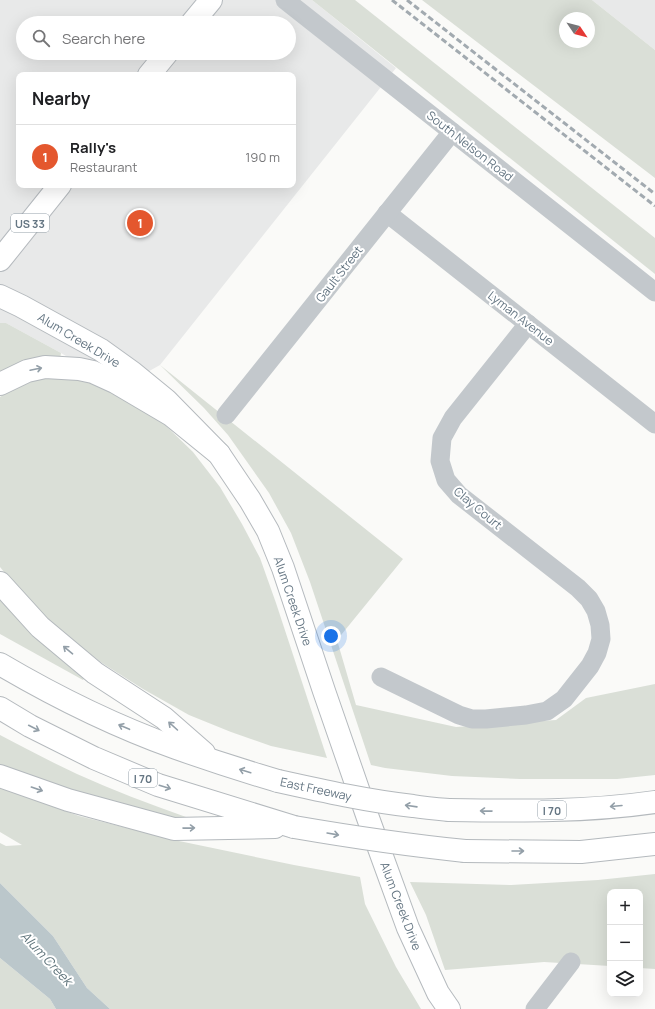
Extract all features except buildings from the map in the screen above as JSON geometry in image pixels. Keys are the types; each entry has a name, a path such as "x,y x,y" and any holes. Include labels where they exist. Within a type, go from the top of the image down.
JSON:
{"main road":[{"path":"198,16 211,0"},
{"path":"151,72 161,60"},
{"name":"US 33","path":"0,260 58,188"},
{"name":"Alum Creek Drive","path":"0,296 101,350 133,373 166,400 220,454 250,500 268,531 283,568 368,818 408,928 438,993 449,1009"},
{"path":"0,384 27,371 45,367 79,368 93,372 116,382 171,416 220,454"},
{"path":"0,583 40,627 95,673 164,718 213,761"},
{"name":"East Freeway","path":"0,664 50,692 97,715 175,748 278,781 342,795 414,807 450,810 517,811 580,809 655,802"},
{"name":"I 70","path":"0,708 30,726 94,758 158,785 294,827 352,837 465,851 581,852 655,844"},
{"path":"0,776 68,800 174,829 294,827"}],"street":[{"name":"South Nelson Road","path":"285,0 655,292"},
{"name":"Gault Street","path":"226,415 452,132"},
{"name":"Lyman Avenue","path":"387,213 655,424"},
{"name":"Clay Court","path":"381,677 459,715 472,719 526,715 547,711 564,699 590,666 597,653 601,639 600,625 596,610 589,600 578,588 459,495 446,480 440,461 442,438 453,418 528,324"},
{"path":"535,1009 571,962"}],"shaded area":[{"path":"0,0 312,0 396,68 160,365 119,388 61,353 6,323 0,323"},
{"path":"312,0 355,0 655,238 655,274"},
{"path":"422,0 592,0 655,50 655,178"},
{"path":"592,0 655,0 655,50"},
{"path":"0,323 6,323 61,353 60,359 0,374"},
{"path":"160,365 403,559 337,640 356,705 456,727 556,720 586,698 655,684 655,775 617,779 520,779 452,776 371,765 310,582 291,533 269,493 228,435 204,408"},
{"path":"95,377 162,422 193,452 220,487 260,558 327,758 271,746 231,732 189,715 143,689 102,663 68,637 42,614 18,589 0,567 0,397 10,390 34,378"},
{"path":"0,596 86,676 83,680 0,634"},
{"path":"0,735 48,760 104,786 186,817 186,824 131,811 0,767"},
{"path":"0,787 79,816 179,841 360,877 365,904 396,967 421,1009 110,1009 87,988 53,936 0,883 0,843 6,846 22,845 0,832"},
{"path":"655,874 655,969 643,968 643,889 607,889 607,966 544,962 445,970 426,915 410,882 511,885 598,880"},
{"path":"0,958 50,999 56,1009 0,1009"}],"water":[{"name":"Alum Creek","path":"0,883 53,936 87,988 110,1009 56,1009 50,999 0,958"}],"railway":[{"path":"392,0 655,206"},
{"path":"407,0 655,194"}],"place":[{"name":"Rally's","path":"140,223"}]}
